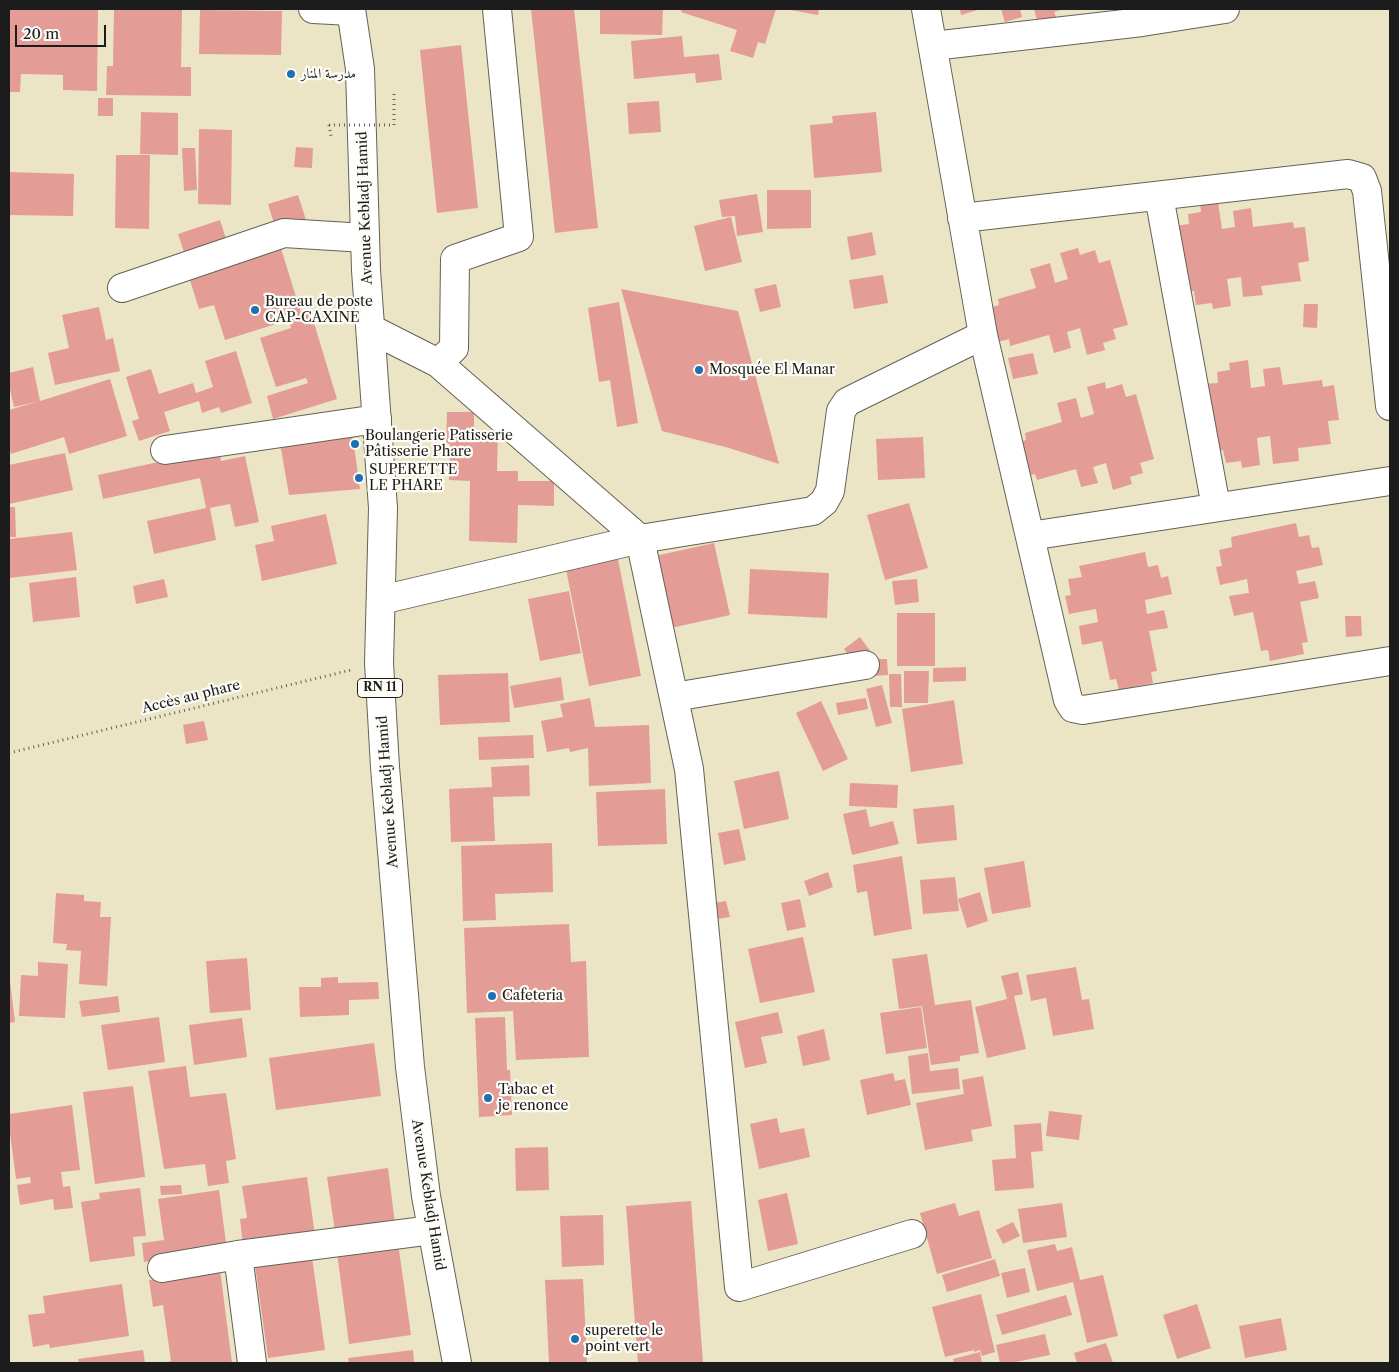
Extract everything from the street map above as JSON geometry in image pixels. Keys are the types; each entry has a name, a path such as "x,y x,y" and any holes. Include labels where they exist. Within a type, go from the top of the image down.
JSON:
{"street":[{"path":"313,9 351,10"},
{"path":"438,363 454,348 455,260 519,237 497,9"},
{"path":"926,9 983,335 1068,700 1073,708 1083,710 1390,661"},
{"path":"933,46 1141,15 1225,9"},
{"name":"Avenue Kebladj Hamid","path":"351,10 360,69 366,238 383,508 379,663 385,767 410,1067 426,1196 457,1363"},
{"path":"962,218 1348,174 1362,178 1368,190 1390,406"},
{"path":"1159,196 1216,507"},
{"path":"122,288 284,233 366,238"},
{"path":"371,330 438,363 640,538 689,769 739,1287 912,1234"},
{"path":"381,600 640,538 814,511 824,502 830,491 841,411 847,402 983,335"},
{"path":"165,450 377,418"},
{"path":"1030,536 1390,481"},
{"path":"674,697 865,664"},
{"path":"162,1268 432,1230"},
{"path":"238,1256 252,1363"}],"path":[{"path":"329,125 394,125 394,94"},
{"name":"Accès au phare","path":"9,753 379,663"}],"building":[{"path":"9,9 98,9 97,91 63,90 63,75 21,74 20,92 9,92"},
{"path":"114,9 182,10 181,67 191,67 191,96 106,95 107,66 113,66"},
{"path":"531,9 574,9 598,228 555,233"},
{"path":"600,9 663,9 662,35 600,34"},
{"path":"682,9 776,9 765,44 758,42 753,58 730,51 737,30 681,12"},
{"path":"785,9 819,9 818,15"},
{"path":"960,9 981,9 961,15"},
{"path":"1001,9 1020,9 1022,17 1005,22"},
{"path":"1034,9 1064,9 1054,12 1057,19 1038,24"},
{"path":"200,10 282,11 281,55 199,54"},
{"path":"682,36 684,57 719,54 722,80 696,83 695,73 634,79 631,41"},
{"path":"461,45 478,208 437,213 420,50"},
{"path":"98,98 113,98 113,116 98,116"},
{"path":"659,101 661,132 629,134 627,103"},
{"path":"141,112 178,113 178,155 140,154"},
{"path":"876,112 882,172 814,178 810,125 833,123 832,116"},
{"path":"199,129 232,130 231,205 198,204"},
{"path":"296,147 313,148 312,168 294,167"},
{"path":"182,148 195,148 197,190 184,191"},
{"path":"116,155 150,155 149,229 115,228"},
{"path":"9,172 74,174 73,216 9,215"},
{"path":"767,190 811,190 811,228 767,229"},
{"path":"757,194 763,232 737,236 735,216 722,217 719,200"},
{"path":"298,195 306,220 276,230 268,204"},
{"path":"1218,202 1222,229 1235,227 1233,211 1251,208 1253,227 1293,222 1294,228 1305,227 1309,261 1298,263 1301,281 1261,286 1263,295 1243,297 1241,277 1227,279 1231,306 1213,309 1212,303 1196,305 1194,291 1184,292 1175,226 1189,224 1188,214 1201,212 1200,204"},
{"path":"731,217 742,262 705,271 694,226"},
{"path":"220,220 228,245 186,258 178,234"},
{"path":"872,232 876,255 851,260 847,237"},
{"path":"279,242 302,316 311,313 337,399 273,419 267,396 308,383 306,378 276,387 260,338 291,328 289,320 225,340 214,305 199,309 189,277"},
{"path":"1078,248 1080,255 1095,250 1099,263 1110,260 1128,325 1113,329 1116,339 1103,343 1105,350 1087,355 1080,328 1067,332 1071,348 1054,353 1049,335 1010,346 1009,339 998,342 989,308 999,305 998,299 1036,288 1030,269 1050,263 1055,283 1068,279 1060,253"},
{"path":"883,275 888,303 854,309 849,280"},
{"path":"776,284 781,307 760,312 754,289"},
{"name":"Mosquée El Manar","path":"621,289 738,311 779,464 729,448 662,431"},
{"path":"619,302 638,423 617,427 610,380 599,382 588,308"},
{"path":"1304,304 1318,304 1317,328 1303,327"},
{"path":"99,307 106,340 113,338 120,371 55,385 48,353 69,348 62,315"},
{"path":"236,351 252,403 221,413 219,407 202,413 199,401 164,412 170,431 139,441 132,421 139,419 126,377 151,369 159,394 193,383 196,393 213,387 205,361"},
{"path":"1033,353 1038,374 1013,379 1008,358"},
{"path":"1248,360 1251,388 1265,386 1263,369 1280,367 1283,385 1322,380 1323,387 1334,385 1339,420 1328,421 1331,444 1298,448 1299,461 1273,464 1270,436 1257,438 1260,465 1242,468 1241,461 1226,463 1223,450 1213,451 1204,384 1218,383 1217,372 1230,370 1229,363"},
{"path":"33,367 40,401 110,379 127,436 69,454 64,437 11,454 9,448 9,410 36,402 14,407 9,385 9,373"},
{"path":"1105,382 1106,389 1122,384 1126,397 1136,394 1154,459 1140,463 1143,473 1130,477 1132,484 1113,490 1106,463 1093,467 1098,483 1081,487 1076,469 1037,480 1035,474 1025,476 1016,443 1026,440 1025,433 1062,422 1057,403 1076,398 1081,418 1094,414 1087,387"},
{"path":"447,412 474,412 474,432 498,433 497,471 518,471 518,481 554,481 554,506 518,505 517,543 469,541 470,481 449,480 450,444 446,443"},
{"path":"350,416 360,489 289,495 276,420"},
{"path":"923,437 925,478 878,480 876,439"},
{"path":"219,449 221,461 245,456 259,522 235,527 230,504 210,508 216,540 154,554 147,521 206,508 200,478 103,499 98,475"},
{"path":"65,453 73,490 9,504 9,465"},
{"path":"909,503 928,568 885,580 867,515"},
{"path":"9,507 15,507 16,537 9,537"},
{"path":"326,514 337,564 262,581 255,545 274,541 271,526"},
{"path":"1296,523 1299,537 1309,535 1312,548 1319,547 1323,565 1296,571 1299,584 1315,581 1319,598 1300,602 1308,642 1302,643 1304,654 1270,661 1268,650 1261,651 1253,612 1234,616 1229,596 1249,593 1247,579 1220,585 1216,567 1222,566 1219,550 1232,547 1231,537"},
{"path":"72,532 77,570 9,578 9,539"},
{"path":"714,543 730,615 671,628 655,556"},
{"path":"1145,552 1148,567 1158,565 1161,578 1168,576 1172,594 1145,600 1147,614 1164,610 1168,628 1149,631 1157,671 1151,672 1153,683 1119,690 1116,679 1110,680 1102,641 1082,645 1079,626 1098,622 1096,609 1069,614 1065,596 1071,595 1068,579 1082,577 1079,566"},
{"path":"618,559 641,676 589,686 566,569"},
{"path":"750,569 829,573 827,618 748,614"},
{"path":"76,577 80,617 33,622 29,583"},
{"path":"164,579 168,597 136,604 133,586"},
{"path":"917,579 919,602 895,605 892,581"},
{"path":"569,591 581,653 540,661 528,599"},
{"path":"897,613 935,613 935,666 897,666"},
{"path":"1345,616 1361,616 1362,636 1346,637"},
{"path":"860,637 871,652 855,664 844,649"},
{"path":"871,659 887,659 888,675 872,676"},
{"path":"966,667 966,681 933,682 933,668"},
{"path":"904,671 929,671 928,703 904,703"},
{"path":"508,673 510,722 440,725 438,675"},
{"path":"889,674 901,674 902,707 890,707"},
{"path":"561,677 564,700 514,708 510,686"},
{"path":"882,685 892,723 876,727 866,689"},
{"path":"590,698 595,727 649,725 651,783 589,786 588,748 570,752 569,748 547,752 541,721 563,717 560,704"},
{"path":"866,698 868,709 838,715 836,703"},
{"path":"954,700 963,764 911,772 902,709"},
{"path":"821,701 848,759 823,771 796,713"},
{"path":"204,721 208,740 186,744 183,725"},
{"path":"533,735 534,758 479,760 478,737"},
{"path":"529,765 530,796 493,797 495,841 451,842 449,789 492,787 491,767"},
{"path":"779,771 789,819 744,829 734,781"},
{"path":"850,783 898,785 897,808 849,806"},
{"path":"665,789 667,844 598,846 596,792"},
{"path":"954,805 957,840 917,844 913,809"},
{"path":"866,809 870,827 893,821 899,844 852,855 843,814"},
{"path":"739,829 746,860 724,865 718,833"},
{"path":"552,843 553,892 495,894 496,920 463,921 461,846"},
{"path":"902,856 912,929 874,936 867,891 857,893 853,865"},
{"path":"1024,861 1031,907 992,914 984,868"},
{"path":"828,872 833,887 809,896 804,881"},
{"path":"955,877 959,911 923,914 920,880"},
{"path":"980,892 988,921 967,928 958,899"},
{"path":"56,893 84,895 84,901 101,902 100,917 111,917 107,986 79,984 81,951 66,950 67,944 53,943"},
{"path":"800,899 806,927 787,931 781,903"},
{"path":"726,901 730,917 717,919 713,903"},
{"path":"569,924 571,962 586,961 589,1057 516,1060 513,1011 467,1013 464,928"},
{"path":"803,937 815,992 760,1003 748,949"},
{"path":"927,954 935,1005 971,1000 979,1053 960,1056 960,1061 931,1065 922,1006 899,1009 892,959"},
{"path":"247,958 251,1010 210,1013 206,961"},
{"path":"38,962 68,964 65,1018 19,1016 21,975 38,976"},
{"path":"1076,967 1082,1000 1089,999 1094,1029 1053,1036 1046,998 1031,1001 1026,975"},
{"path":"1018,972 1023,994 1014,996 1026,1049 987,1058 975,1007 1007,999 1001,976"},
{"path":"338,977 338,983 378,982 379,999 349,1000 349,1015 300,1017 299,987 321,987 321,978"},
{"path":"9,981 15,1022 9,1023"},
{"path":"118,996 120,1012 82,1017 79,1001"},
{"path":"921,1007 927,1048 886,1054 880,1013"},
{"path":"778,1012 783,1033 761,1037 767,1063 745,1068 735,1022"},
{"path":"159,1017 165,1062 108,1070 101,1025"},
{"path":"505,1017 507,1070 510,1070 512,1115 479,1117 475,1018"},
{"path":"242,1018 247,1057 194,1065 189,1025"},
{"path":"824,1029 830,1060 803,1066 797,1036"},
{"path":"374,1043 381,1096 276,1110 269,1058"},
{"path":"928,1053 930,1071 958,1068 960,1089 912,1094 908,1056"},
{"path":"186,1066 190,1097 226,1093 236,1159 226,1161 229,1183 208,1186 205,1164 164,1169 148,1071"},
{"path":"893,1073 895,1081 905,1079 911,1105 867,1115 860,1080"},
{"path":"983,1076 992,1126 971,1130 973,1141 925,1150 916,1103 964,1094 962,1080"},
{"path":"133,1086 145,1177 95,1184 83,1092"},
{"path":"72,1105 80,1170 61,1172 63,1187 70,1186 73,1208 54,1210 53,1199 20,1205 17,1185 31,1183 30,1177 16,1179 9,1114"},
{"path":"1049,1111 1082,1115 1079,1140 1046,1136"},
{"path":"777,1118 780,1133 804,1128 810,1157 759,1169 750,1124"},
{"path":"1041,1123 1043,1151 1031,1152 1034,1188 995,1191 992,1160 1016,1158 1014,1125"},
{"path":"548,1147 549,1190 516,1191 515,1148"},
{"path":"388,1168 395,1223 335,1231 327,1177"},
{"path":"307,1177 315,1236 243,1246 240,1219 247,1218 242,1186"},
{"path":"181,1185 182,1194 161,1195 160,1186"},
{"path":"140,1188 146,1236 133,1237 135,1256 90,1262 81,1202 100,1199 99,1193"},
{"path":"219,1190 227,1250 144,1262 142,1243 164,1240 158,1199"},
{"path":"787,1193 798,1244 768,1251 758,1200"},
{"path":"691,1201 703,1363 638,1363 626,1206"},
{"path":"955,1203 959,1216 979,1210 992,1258 937,1274 920,1213"},
{"path":"1062,1203 1067,1237 1023,1243 1018,1209"},
{"path":"603,1215 604,1265 562,1267 560,1216"},
{"path":"1013,1222 1020,1236 1003,1244 996,1230"},
{"path":"397,1236 411,1335 349,1344 336,1245"},
{"path":"1055,1244 1057,1251 1072,1247 1080,1280 1103,1275 1118,1336 1087,1343 1073,1282 1037,1291 1027,1250"},
{"path":"311,1250 325,1350 268,1358 254,1258"},
{"path":"995,1259 1000,1276 947,1292 942,1275"},
{"path":"1025,1268 1030,1292 1007,1298 1001,1273"},
{"path":"220,1270 232,1363 163,1363 171,1361 163,1305 153,1307 149,1280"},
{"path":"583,1279 587,1363 549,1363 545,1280"},
{"path":"122,1284 129,1336 50,1348 49,1344 33,1347 28,1315 45,1313 43,1296"},
{"path":"981,1294 995,1352 982,1356 980,1350 974,1352 974,1350 945,1357 932,1307"},
{"path":"1066,1295 1072,1315 1002,1335 996,1315"},
{"path":"1197,1304 1211,1348 1177,1359 1163,1315"},
{"path":"1281,1318 1287,1350 1245,1358 1239,1326"},
{"path":"1045,1334 1050,1355 1011,1363 1000,1363 996,1345"},
{"path":"1106,1343 1113,1363 1077,1363 1074,1353"},
{"path":"143,1350 145,1363 79,1363 78,1359"},
{"path":"413,1350 414,1363 349,1363 348,1358"},
{"path":"980,1352 982,1363 954,1363 953,1359"}],"place":[{"name":"مدرسة المنار","path":"291,74"},
{"name":"Bureau de poste CAP-CAXINE","path":"255,310"},
{"name":"Mosquée El Manar","path":"699,370"},
{"name":"Boulangerie Patisserie Pâtisserie Phare","path":"355,444"},
{"name":"SUPERETTE LE PHARE","path":"359,478"},
{"name":"Cafeteria","path":"492,996"},
{"name":"Tabac et je renonce","path":"488,1098"},
{"name":"superette le point vert","path":"575,1339"}]}
